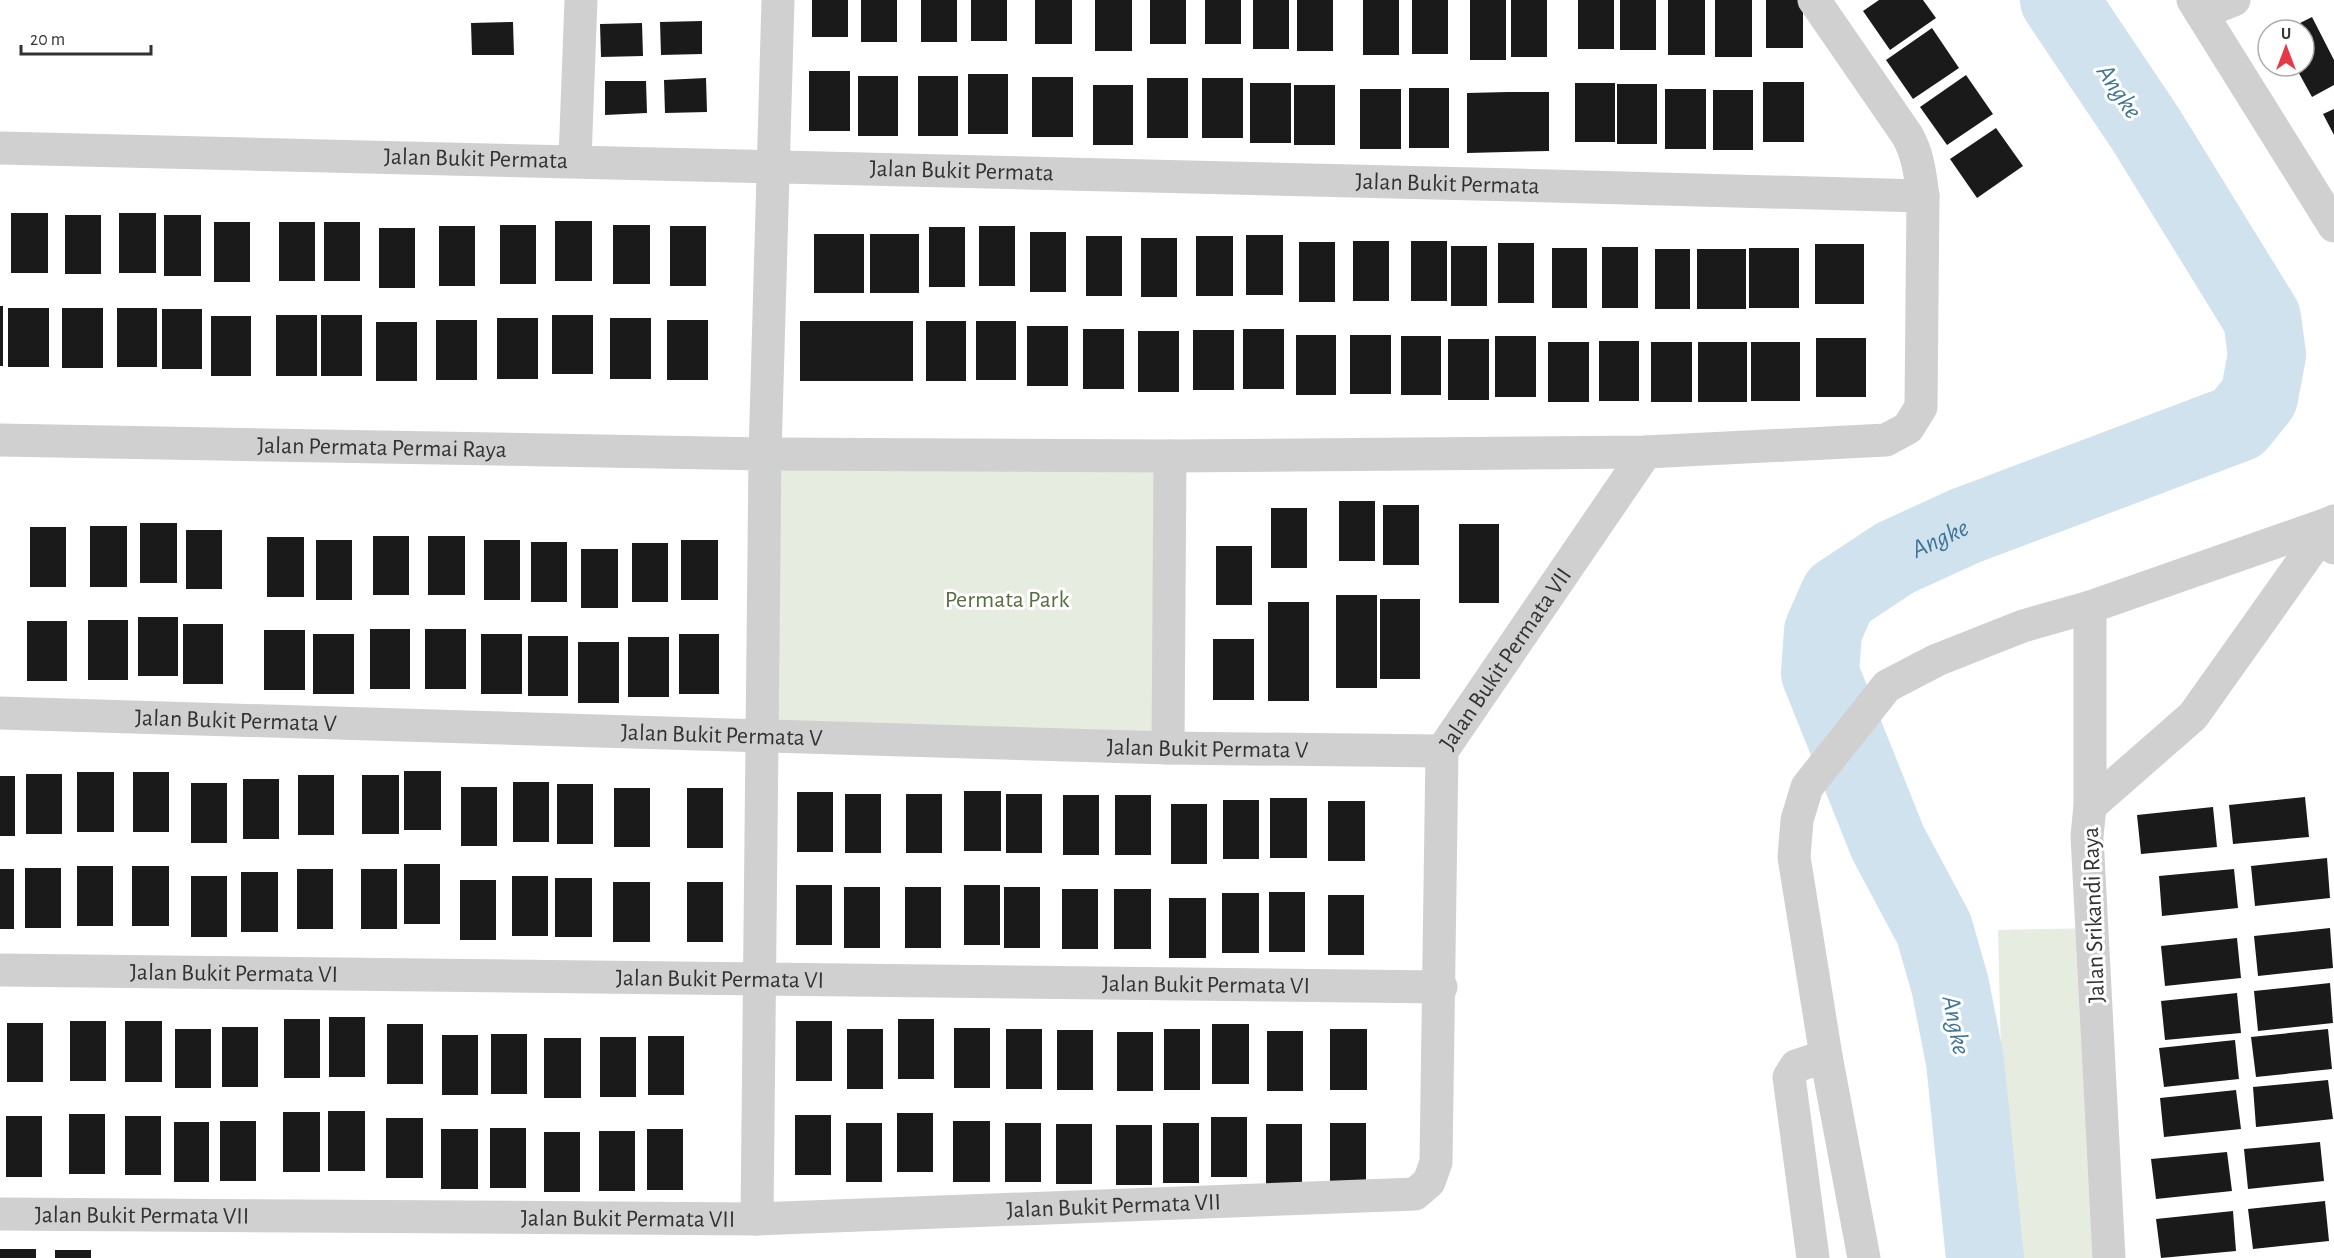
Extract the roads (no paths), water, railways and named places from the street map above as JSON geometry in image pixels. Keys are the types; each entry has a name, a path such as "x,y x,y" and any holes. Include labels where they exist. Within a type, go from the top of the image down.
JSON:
{"street":[{"path":"575,159 581,0"},
{"path":"757,1219 765,454 778,0"},
{"name":"Jalan Permata Permai Raya","path":"0,440 765,454 1170,456 1646,452 1886,440 1908,428 1921,407 1923,196 1916,150 1814,0"},
{"path":"2234,0 2197,6 2259,109 2334,226"},
{"name":"Jalan Bukit Permata","path":"0,148 575,159 774,167 1923,196"},
{"name":"Jalan Bukit Permata VII","path":"0,1214 757,1219 1415,1194 1429,1182 1436,1162 1441,987 1442,751 1646,452"},
{"path":"1168,748 1170,456"},
{"path":"1864,1258 1826,1056 1794,857 1797,820 1807,787 1887,686 1937,660 2023,626 2333,531"},
{"name":"Jalan Srikandi Raya","path":"2109,1258 2088,836 2090,806 2193,716 2333,531"},
{"path":"2090,607 2090,806"},
{"name":"Jalan Bukit Permata V","path":"0,713 1168,748 1442,751"},
{"name":"Jalan Bukit Permata VI","path":"0,970 1441,987"},
{"path":"1813,1258 1790,1077 1796,1066 1826,1056"}],"waterway":[{"name":"Angke","path":"1985,1258 1965,1061 1950,985 1934,929 1888,843 1820,673 1823,631 1839,595 1895,558 1965,526 2238,423 2259,397 2267,355 2262,318 2145,128 2059,0"}],"park label":[{"name":"Permata Park","path":"1007,599"}]}
